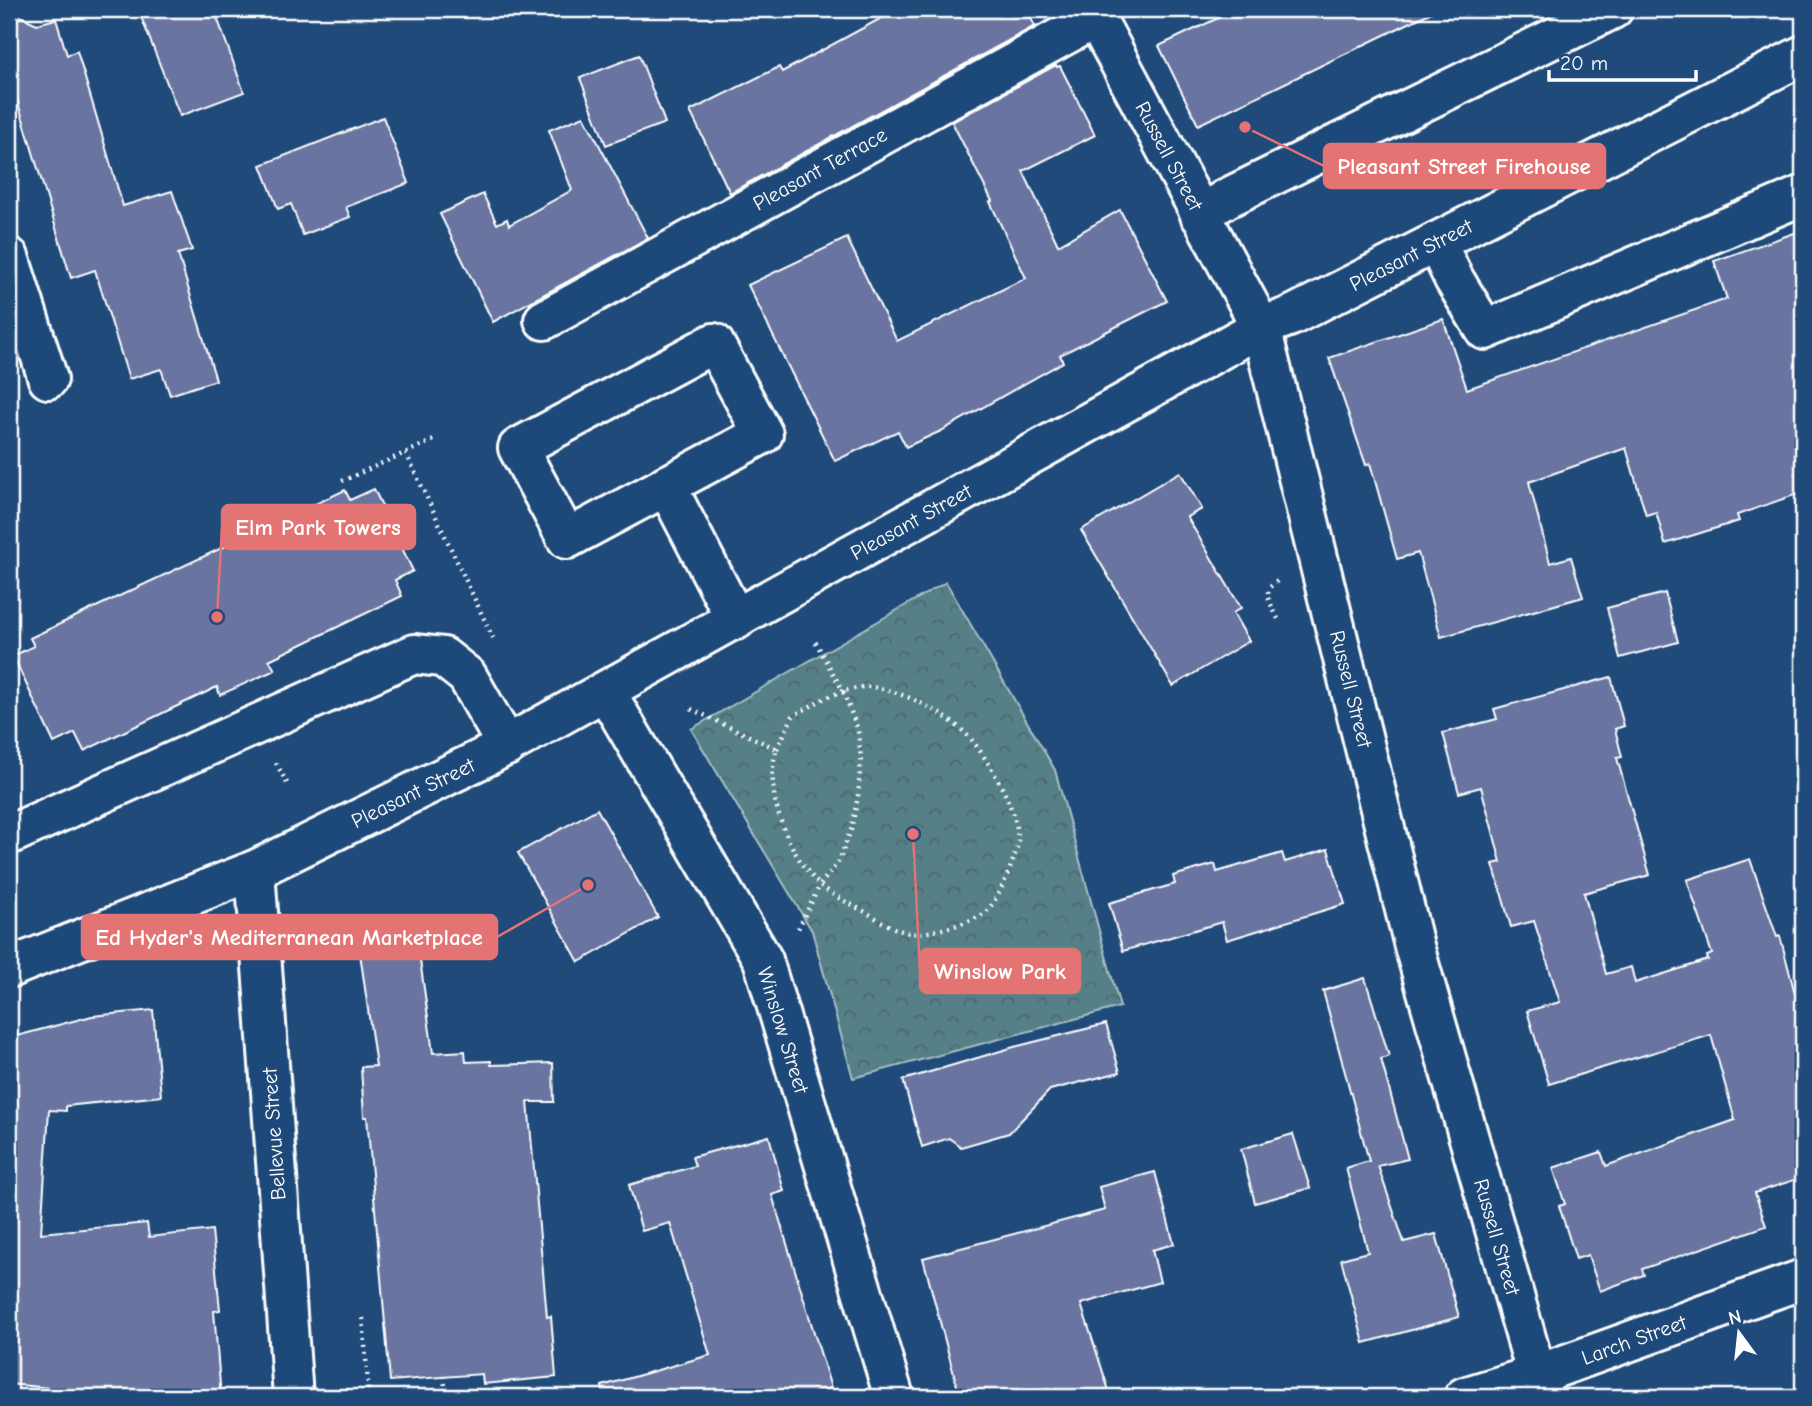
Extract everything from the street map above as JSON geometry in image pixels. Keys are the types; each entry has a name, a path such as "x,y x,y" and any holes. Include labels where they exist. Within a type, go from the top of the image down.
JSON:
{"street":[{"path":"1200,215 1227,198 1613,9"},
{"name":"Russell Street","path":"1093,14 1261,327 1413,946 1540,1386"},
{"name":"Pleasant Terrace","path":"544,320 1093,14"},
{"name":"Pleasant Street","path":"9,968 255,870 507,746 1261,327 1291,316 1803,55"},
{"path":"1436,242 1454,279 1485,330 1803,195"},
{"path":"9,257 48,379"},
{"path":"714,343 763,434 666,485 567,539 518,448 714,343"},
{"path":"666,485 736,620"},
{"path":"9,835 414,654 443,657 467,676 507,746"},
{"name":"Winslow Street","path":"606,692 763,960 894,1397"},
{"name":"Bellevue Street","path":"255,870 293,1397"},
{"name":"Larch Street","path":"1464,1397 1540,1386 1803,1279"}],"path":[{"path":"342,481 434,440"},
{"path":"406,453 496,643"},
{"path":"1279,621 1267,596 1270,587 1278,580 1286,578"},
{"path":"797,931 820,885 839,861 851,830 858,797 858,730 843,691 814,639"},
{"path":"867,686 891,692 950,719 972,740 998,782 1011,808 1018,839 1007,877 987,912 948,929 912,933 888,925 820,885 795,855 778,811 772,763 777,749 793,716 825,698 867,686"},
{"path":"691,709 777,749"},
{"path":"363,1318 369,1397"},
{"path":"444,1376 446,1397"}],"green space":[{"path":"946,582 1055,770 1120,1007 853,1078 812,931 691,729"}],"building":[{"path":"138,9 214,9 244,92 180,116"},
{"path":"898,9 1026,9 1035,26 730,193 690,111 779,67 782,72"},
{"path":"1237,9 1438,9 1198,125 1159,46"},
{"path":"9,11 37,24 56,19 67,55 77,51 123,206 172,191 192,250 178,254 216,380 170,395 161,369 129,379 95,270 71,278 16,96 9,96"},
{"path":"639,55 665,123 606,145 580,78"},
{"path":"1056,65 1060,66 1095,135 1023,171 1058,245 1120,210 1167,301 1060,355 1063,362 941,431 906,447 898,431 835,461 748,285 847,238 897,341 1026,278 990,202 992,201 952,122"},
{"path":"584,116 648,238 493,322 440,214 483,194 497,224 507,219 509,225 572,190 549,130"},
{"path":"383,117 409,183 346,207 350,217 303,235 291,204 278,209 261,165"},
{"path":"1803,230 1803,492 1737,515 1739,521 1665,544 1656,512 1646,515 1626,448 1529,482 1550,563 1571,557 1583,597 1441,637 1418,553 1397,559 1370,463 1366,465 1329,358 1443,319 1467,389 1727,299 1714,261"},
{"path":"1180,472 1202,509 1187,517 1241,608 1233,613 1249,641 1173,686 1081,530"},
{"path":"374,489 413,571 395,580 402,596 269,660 275,670 220,695 217,687 84,751 75,733 54,743 13,656 34,646 30,638 345,490 350,500"},
{"path":"1665,593 1678,642 1620,658 1607,608"},
{"path":"1611,677 1624,726 1615,729 1622,757 1617,758 1650,875 1584,893 1606,974 1631,967 1635,983 1708,960 1707,956 1712,954 1687,880 1750,859 1777,937 1780,936 1803,1024 1803,1177 1755,1193 1766,1226 1642,1269 1644,1275 1600,1291 1588,1255 1576,1259 1559,1206 1565,1204 1553,1168 1601,1152 1606,1166 1735,1120 1711,1035 1549,1084 1527,1011 1560,1002 1534,921 1511,927 1493,864 1501,862 1481,787 1459,793 1443,733 1497,719 1494,709"},
{"path":"597,809 658,917 579,962 518,853"},
{"path":"1328,849 1345,904 1227,940 1222,922 1123,951 1109,903 1175,884 1173,876 1215,864 1217,872 1282,853 1285,862"},
{"path":"415,924 433,1053 465,1051 466,1062 491,1061 491,1065 553,1063 554,1102 528,1102 547,1317 551,1316 556,1377 483,1384 482,1374 390,1381 361,1067 376,1066 357,932"},
{"path":"1365,978 1389,1056 1381,1059 1408,1159 1378,1166 1404,1242 1436,1234 1459,1317 1364,1343 1341,1259 1368,1252 1346,1168 1369,1161 1323,991"},
{"path":"153,1010 161,1096 66,1106 66,1111 49,1110 41,1233 147,1223 149,1237 212,1230 220,1310 214,1311 221,1397 100,1397 100,1393 9,1384 9,1038 92,1016"},
{"path":"1106,1024 1120,1072 1050,1090 1009,1133 961,1147 949,1138 922,1147 903,1080 1014,1047"},
{"path":"1293,1134 1310,1188 1255,1203 1241,1149"},
{"path":"769,1136 784,1191 772,1195 831,1388 798,1397 604,1397 602,1386 710,1355 670,1223 642,1231 629,1185 695,1166 692,1157"},
{"path":"1155,1172 1174,1244 1152,1250 1160,1282 1081,1304 1111,1397 960,1397 923,1258 1105,1210 1099,1187"}],"place":[{"name":"Pleasant Street Firehouse","path":"1245,127"},
{"name":"Elm Park Towers","path":"217,617"},
{"name":"Winslow Park","path":"913,834"},
{"name":"Ed Hyder's Mediterranean Marketplace","path":"588,885"}]}
